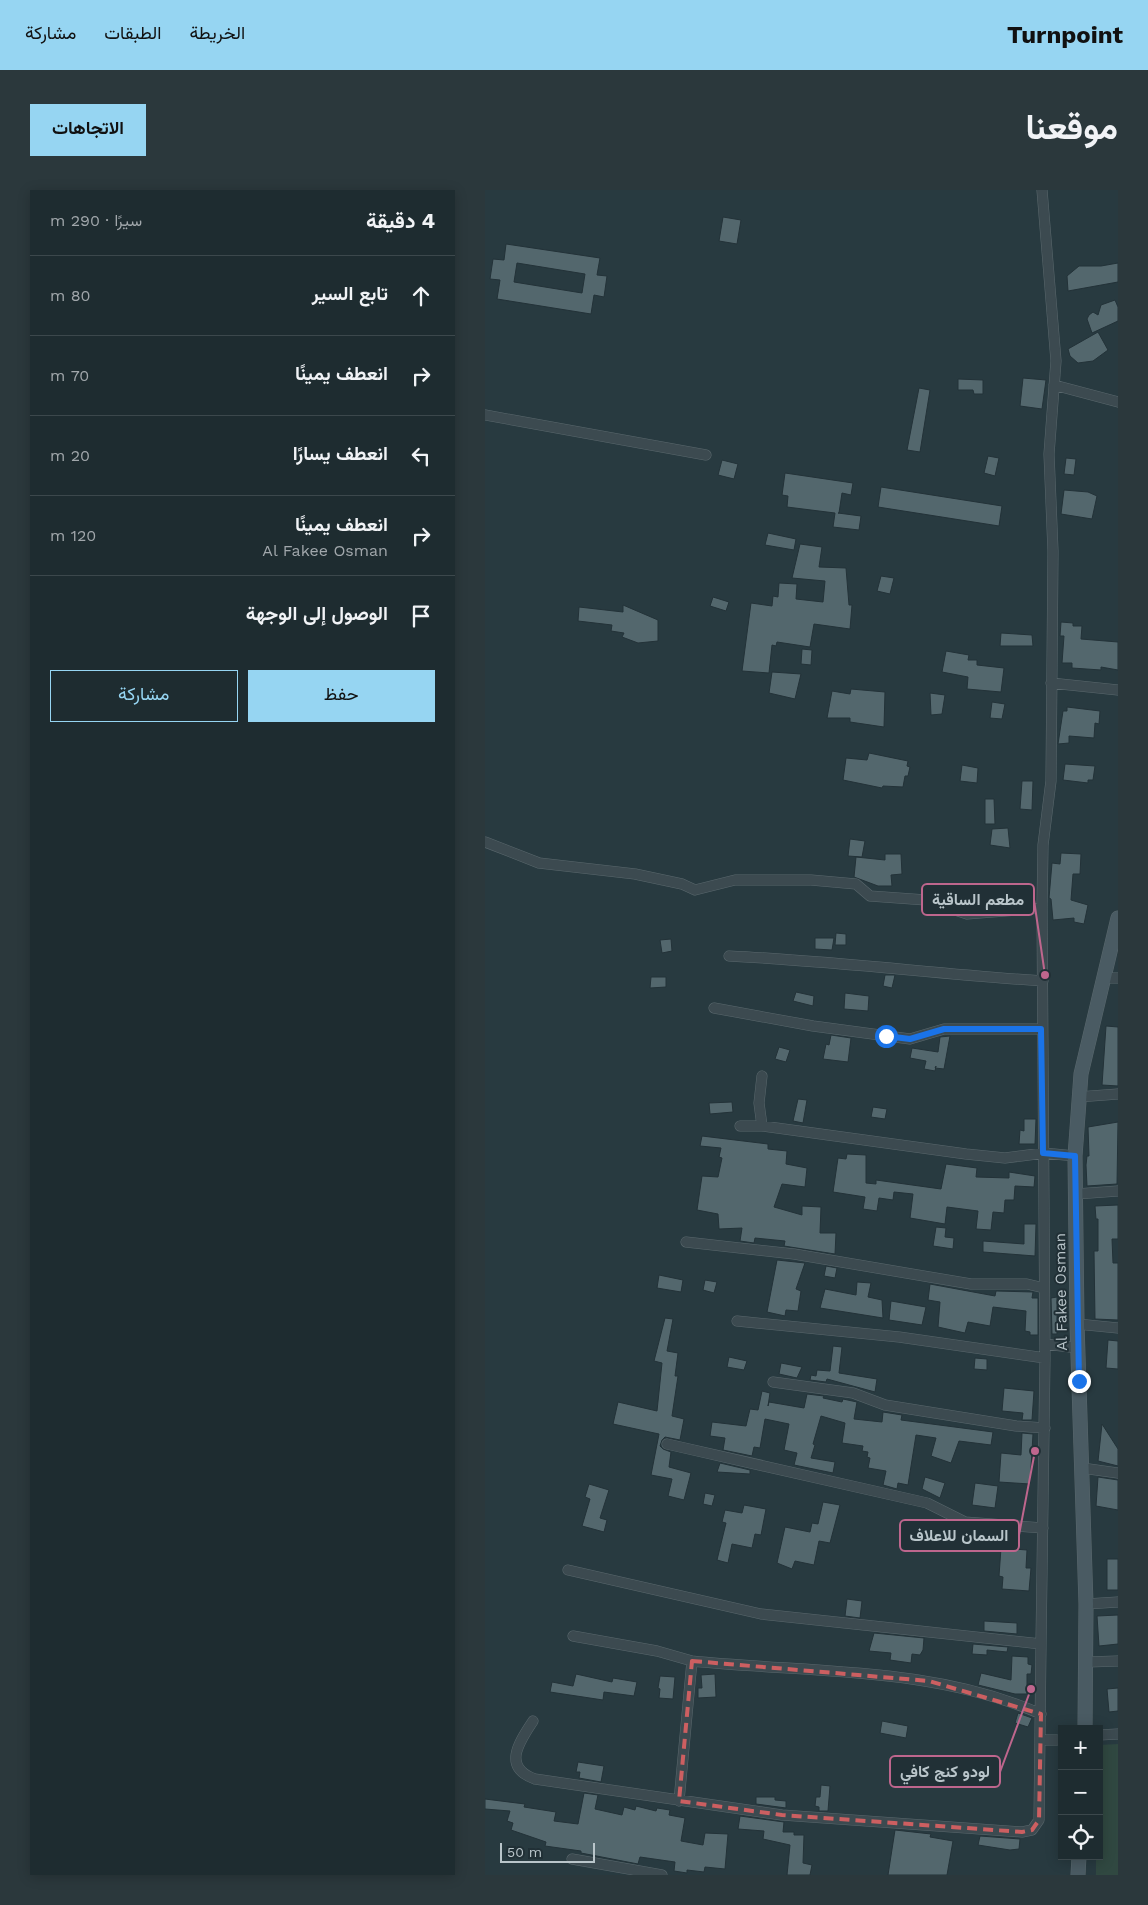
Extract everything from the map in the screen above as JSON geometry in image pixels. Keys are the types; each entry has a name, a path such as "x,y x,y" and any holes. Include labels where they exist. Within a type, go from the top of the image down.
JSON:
{"street":[{"path":"533,1721 517,1746 517,1765 526,1776 679,1801 782,1815 1023,1832 1032,1830 1039,1820 1045,1428 1041,908 1043,845 1051,782 1053,542 1049,454 1054,385 1055,328 1042,190"},
{"path":"1054,385 1118,402"},
{"path":"485,415 706,455"},
{"path":"1051,683 1118,690"},
{"path":"485,842 539,862 635,874 682,884 695,890 735,880 811,880 856,884 870,896 926,900 971,914 1041,908"},
{"name":"Al Fakee Osman","path":"1085,1725 1086,1604 1077,1348 1075,1156 1078,1097 1088,1036 1118,918"},
{"path":"729,956 811,960 924,972 1043,981"},
{"path":"1103,978 1118,978"},
{"path":"714,1008 813,1026 910,1039 944,1029 1041,1029"},
{"path":"762,1126 759,1103 763,1076"},
{"path":"1078,1097 1118,1094"},
{"path":"740,1126 762,1126 1005,1158 1043,1153 1075,1156"},
{"path":"1076,1194 1118,1191"},
{"path":"685,1242 794,1254 971,1284 1027,1284 1045,1288"},
{"path":"737,1321 899,1338 1045,1358"},
{"path":"1077,1324 1118,1328"},
{"path":"1045,1344 1077,1348"},
{"path":"773,1382 853,1394 894,1407 1016,1426 1045,1428"},
{"path":"667,1444 927,1503 965,1522 1043,1528"},
{"path":"1081,1468 1118,1473"},
{"path":"568,1570 761,1614 1041,1644"},
{"path":"1086,1604 1118,1602"},
{"path":"573,1636 657,1651 692,1661 929,1681 991,1696 1041,1714"},
{"path":"1087,1662 1118,1660"},
{"path":"679,1801 692,1661"},
{"path":"1103,1735 1118,1734"},
{"path":"1041,1740 1057,1740"},
{"path":"572,1859 661,1875"},
{"path":"1078,1875 1079,1860"}],"highlighted area":[{"path":"692,1661 929,1681 1041,1714 1039,1820 1032,1830 1022,1832 782,1815 679,1801"}],"green space":[{"path":"1118,1744 1118,1875 1096,1875 1096,1860 1103,1860 1103,1745"}],"building":[{"path":"723,217 741,220 737,244 719,241"},
{"path":"506,244 600,258 597,275 607,276 604,297 594,295 591,314 497,299 500,280 490,279 493,259 504,260","holes":["517,263 585,274 582,293 514,282"]},
{"path":"1118,263 1118,282 1068,291 1067,276 1079,266 1101,266"},
{"path":"1115,300 1118,307 1118,321 1092,333 1087,319 1089,315 1093,312 1098,315 1101,305"},
{"path":"1098,332 1108,350 1093,361 1078,363 1070,356 1068,349"},
{"path":"1023,378 1046,380 1042,409 1020,406"},
{"path":"958,379 983,380 983,394 974,394 973,390 958,390"},
{"path":"919,388 930,390 920,452 907,450"},
{"path":"988,456 999,458 995,476 984,473"},
{"path":"1066,458 1076,459 1074,475 1064,474"},
{"path":"722,460 738,464 734,479 718,475"},
{"path":"785,473 853,483 851,495 842,493 838,513 861,516 859,530 833,527 835,513 787,507 788,496 782,495"},
{"path":"881,487 1002,506 999,526 878,507"},
{"path":"1064,490 1088,492 1097,496 1092,519 1061,514"},
{"path":"768,533 796,539 794,550 765,545"},
{"path":"800,544 822,547 819,567 846,568 849,605 852,605 850,629 814,624 810,647 777,642 776,646 772,645 769,673 742,671 751,603 772,606 773,596 778,597 779,583 797,584 796,599 823,602 825,581 792,578"},
{"path":"881,576 894,578 890,594 877,591"},
{"path":"713,597 729,602 726,611 710,606"},
{"path":"623,605 658,620 658,641 638,643 622,637 624,633 611,631 612,625 578,621 579,607 623,612"},
{"path":"1061,622 1073,623 1073,626 1082,626 1081,639 1118,642 1118,670 1101,667 1101,670 1072,668 1072,663 1062,663 1064,636 1060,636"},
{"path":"1001,633 1032,635 1033,646 1000,646"},
{"path":"802,649 812,650 811,665 801,664"},
{"path":"946,651 969,655 968,660 977,660 977,665 1004,668 1001,692 967,689 968,677 942,672"},
{"path":"772,672 801,674 795,699 769,693"},
{"path":"851,689 885,692 884,727 850,722 850,718 827,718 832,691 850,694"},
{"path":"930,693 945,695 942,714 931,715"},
{"path":"992,702 1005,704 1002,719 990,718"},
{"path":"1067,707 1100,711 1099,724 1095,723 1094,738 1069,736 1069,743 1058,744 1063,711 1067,711"},
{"path":"869,753 908,761 907,766 910,767 908,776 905,776 903,787 883,786 882,788 843,780 846,758 867,760"},
{"path":"1065,764 1095,766 1093,780 1088,780 1088,783 1063,780"},
{"path":"962,765 978,768 977,783 960,781"},
{"path":"1022,781 1033,781 1032,810 1020,809"},
{"path":"985,799 994,799 995,824 985,824"},
{"path":"1008,828 1010,848 990,845 992,829"},
{"path":"850,839 865,841 862,857 848,856"},
{"path":"1061,853 1081,854 1080,874 1073,874 1071,900 1088,905 1084,924 1074,922 1074,918 1053,920 1051,899 1049,898 1052,863 1060,864"},
{"path":"885,854 901,854 902,874 891,875 892,886 878,886 854,877 856,857 885,860"},
{"path":"836,933 846,934 846,945 835,945"},
{"path":"815,938 834,938 832,950 815,949"},
{"path":"671,939 672,951 662,953 660,940"},
{"path":"885,975 895,975 892,988 883,986"},
{"path":"651,977 666,977 666,987 650,988"},
{"path":"796,992 814,996 813,1006 793,1001"},
{"path":"845,993 869,996 868,1011 844,1009"},
{"path":"1106,1026 1118,1027 1118,1086 1102,1085"},
{"path":"831,1035 851,1038 848,1062 823,1059 826,1044 829,1045"},
{"path":"950,1036 944,1069 936,1068 935,1071 924,1069 926,1061 910,1058 912,1048 938,1052 940,1037"},
{"path":"779,1047 790,1050 786,1062 775,1059"},
{"path":"798,1099 807,1100 803,1123 793,1121"},
{"path":"732,1102 733,1112 710,1114 709,1103"},
{"path":"873,1107 887,1109 885,1119 871,1117"},
{"path":"1024,1119 1036,1119 1035,1144 1019,1144 1020,1130 1024,1131"},
{"path":"1118,1122 1117,1184 1087,1186 1088,1127"},
{"path":"702,1136 768,1144 768,1149 787,1151 786,1164 807,1168 805,1187 782,1184 774,1207 802,1215 802,1206 821,1207 820,1233 836,1233 835,1254 784,1246 785,1241 755,1238 754,1243 740,1241 742,1228 719,1229 718,1214 697,1210 702,1176 718,1177 722,1158 719,1157 721,1148 700,1146"},
{"path":"847,1154 866,1155 866,1183 876,1184 876,1180 941,1189 946,1164 977,1168 976,1177 1009,1178 1009,1172 1035,1176 1034,1187 1015,1186 1014,1200 1005,1200 1004,1213 993,1212 991,1230 976,1229 978,1211 947,1207 945,1224 910,1218 913,1194 894,1192 893,1200 879,1198 877,1211 863,1209 865,1197 833,1192 838,1158 846,1159"},
{"path":"1118,1205 1118,1239 1112,1239 1113,1263 1118,1263 1118,1320 1095,1319 1094,1251 1098,1251 1098,1219 1096,1219 1095,1206"},
{"path":"1024,1224 1036,1224 1035,1256 983,1252 983,1241 1024,1244"},
{"path":"936,1227 946,1228 945,1237 954,1238 953,1249 933,1246"},
{"path":"777,1260 805,1263 796,1289 801,1291 798,1311 786,1310 785,1316 767,1312"},
{"path":"826,1266 837,1268 835,1278 824,1276"},
{"path":"659,1275 683,1280 681,1292 657,1288"},
{"path":"705,1280 717,1282 714,1293 703,1290"},
{"path":"857,1282 871,1283 868,1297 882,1300 883,1318 820,1308 825,1289 856,1295"},
{"path":"930,1284 995,1296 996,1291 1033,1292 1032,1298 1038,1298 1038,1335 1030,1335 1030,1332 1025,1331 1026,1311 993,1307 990,1326 968,1322 965,1333 938,1327 940,1302 928,1300"},
{"path":"1057,1297 1057,1334 1052,1334 1051,1298"},
{"path":"891,1301 926,1307 922,1325 889,1320"},
{"path":"665,1318 673,1319 667,1351 678,1353 675,1376 678,1376 672,1416 684,1419 680,1440 665,1437 660,1446 671,1452 669,1467 691,1473 684,1500 668,1496 672,1479 651,1475 659,1434 613,1424 618,1402 657,1411 662,1363 654,1361"},
{"path":"1108,1340 1118,1341 1118,1369 1106,1368"},
{"path":"833,1346 842,1347 839,1373 877,1379 875,1392 827,1379 826,1382 810,1380 811,1375 816,1376 817,1370 830,1371"},
{"path":"729,1357 747,1361 744,1370 727,1367"},
{"path":"975,1358 987,1359 987,1370 974,1369"},
{"path":"781,1363 802,1367 797,1378 779,1374"},
{"path":"1004,1388 1034,1391 1032,1420 1022,1420 1023,1413 1002,1411"},
{"path":"762,1391 770,1393 768,1406 769,1402 804,1408 807,1394 824,1396 823,1398 842,1402 843,1399 857,1402 854,1419 882,1422 883,1412 902,1415 901,1420 993,1432 991,1445 959,1441 951,1463 931,1456 936,1438 916,1435 908,1485 898,1483 897,1489 883,1485 886,1471 868,1468 870,1458 867,1457 868,1452 862,1451 863,1446 842,1443 845,1423 821,1416 811,1458 835,1462 833,1473 794,1465 797,1453 784,1450 789,1424 765,1419 760,1448 754,1447 752,1456 723,1450 725,1438 710,1436 712,1422 746,1426 750,1409 758,1410"},
{"path":"1102,1424 1118,1449 1118,1466 1098,1461"},
{"path":"1022,1433 1033,1434 1030,1484 999,1482 1001,1453 1021,1455"},
{"path":"720,1463 750,1470 750,1474 717,1472"},
{"path":"925,1477 945,1483 940,1498 922,1489"},
{"path":"1098,1477 1118,1480 1118,1510 1096,1506"},
{"path":"975,1483 998,1486 995,1508 972,1505"},
{"path":"589,1484 609,1490 600,1518 607,1520 604,1532 582,1526 590,1499 585,1497"},
{"path":"705,1493 715,1495 712,1506 703,1504"},
{"path":"823,1502 840,1505 830,1543 819,1541 814,1565 795,1561 792,1569 777,1563 785,1527 810,1532 812,1523 818,1524"},
{"path":"744,1505 766,1509 761,1535 755,1534 752,1548 732,1544 728,1563 717,1560 726,1523 722,1522 725,1510 742,1513"},
{"path":"1001,1548 1027,1550 1026,1568 1031,1568 1029,1591 1002,1589 1003,1577 999,1576"},
{"path":"1107,1559 1118,1559 1118,1590 1107,1590"},
{"path":"847,1599 862,1601 860,1618 845,1616"},
{"path":"1118,1615 1118,1644 1099,1646 1097,1616"},
{"path":"984,1621 1017,1623 1017,1634 984,1631"},
{"path":"874,1633 924,1638 923,1650 920,1655 912,1654 911,1663 890,1660 891,1653 869,1651"},
{"path":"973,1644 1008,1647 1007,1652 987,1650 987,1655 972,1654"},
{"path":"1012,1656 1028,1657 1028,1664 1032,1665 1031,1674 1027,1674 1027,1694 1015,1694 978,1685 981,1673 1011,1680"},
{"path":"576,1674 612,1682 613,1678 637,1682 634,1696 604,1692 603,1700 550,1692 552,1682 573,1686"},
{"path":"715,1674 716,1697 698,1698 698,1688 702,1688 701,1675"},
{"path":"660,1676 675,1677 673,1699 659,1698"},
{"path":"1118,1688 1118,1711 1109,1712 1107,1689"},
{"path":"1018,1713 1032,1718 1028,1727 1015,1723"},
{"path":"882,1721 908,1726 906,1738 880,1733"},
{"path":"578,1762 604,1766 601,1782 579,1778 580,1772 576,1772"},
{"path":"821,1785 830,1786 828,1811 819,1811 819,1807 815,1806 816,1797 820,1797"},
{"path":"584,1793 598,1795 595,1809 622,1815 624,1807 635,1810 636,1806 656,1811 657,1808 670,1810 669,1815 685,1818 681,1841 703,1845 705,1833 728,1834 725,1869 705,1867 704,1872 687,1870 687,1873 674,1871 675,1862 640,1857 638,1864 581,1853 581,1851 545,1846 546,1842 511,1830 513,1823 507,1821 510,1811 485,1809 485,1799 525,1804 524,1807 556,1812 554,1821 578,1824"},
{"path":"756,1797 775,1797 775,1800 786,1801 786,1808 756,1804"},
{"path":"740,1816 784,1822 783,1832 794,1832 794,1835 804,1835 803,1863 812,1865 810,1875 787,1875 790,1845 763,1839 764,1831 738,1829"},
{"path":"895,1830 931,1834 930,1837 953,1841 947,1875 888,1875"},
{"path":"980,1836 1020,1839 1019,1849 1010,1850 978,1845"}],"place":[{"name":"مطعم الساقية","path":"1045,975"},
{"name":"السمان للاعلاف","path":"1035,1451"},
{"name":"لودو كنج كافي","path":"1031,1689"}],"route":[{"path":"886,1036 910,1039 926,1036 934,1030 944,1029 1041,1029 1043,1153 1075,1156 1079,1381"}]}
